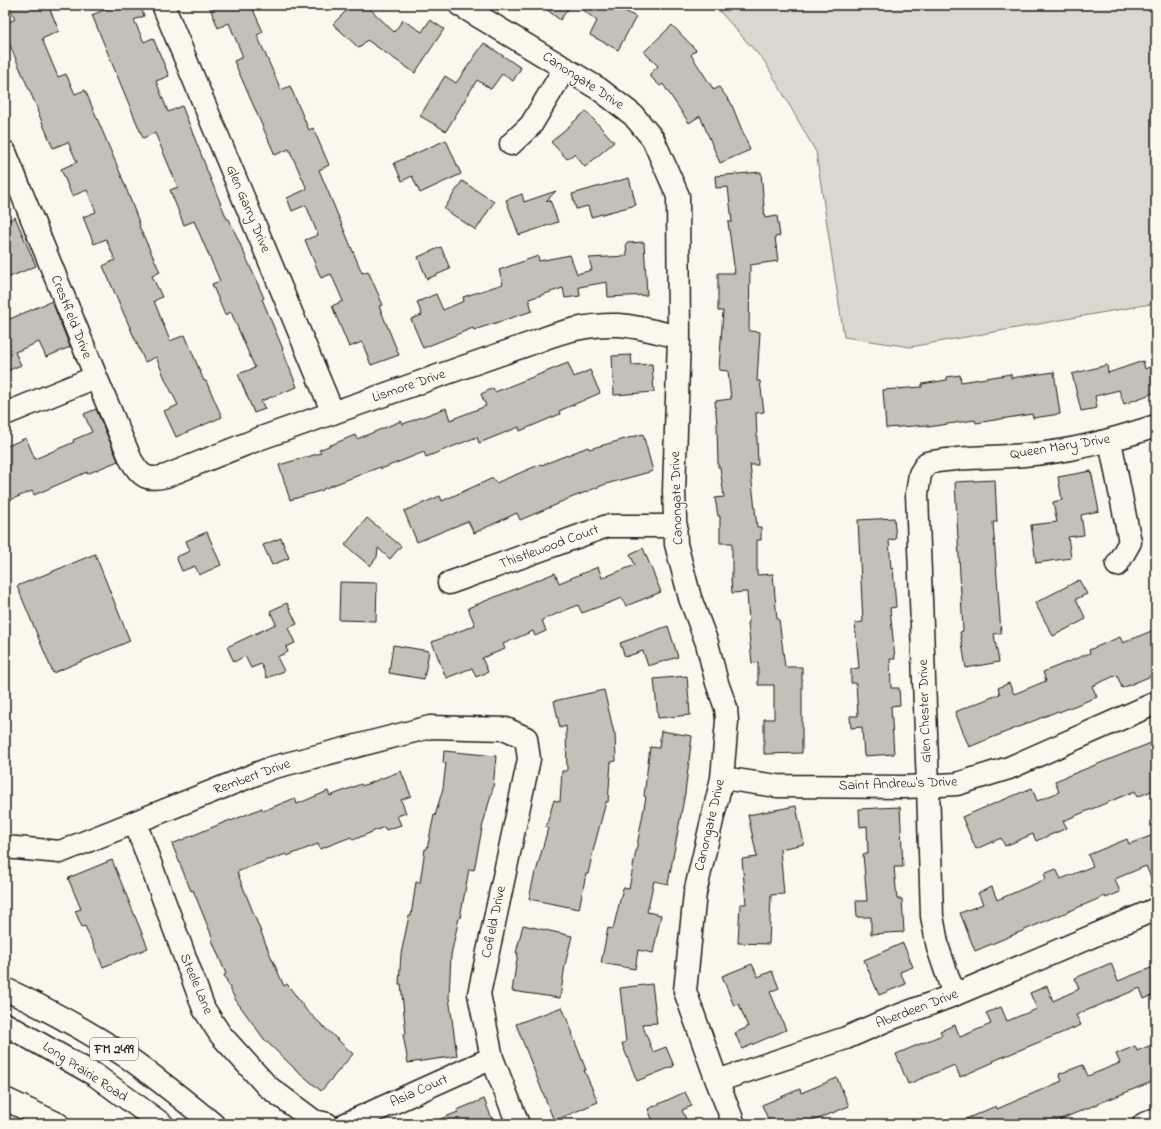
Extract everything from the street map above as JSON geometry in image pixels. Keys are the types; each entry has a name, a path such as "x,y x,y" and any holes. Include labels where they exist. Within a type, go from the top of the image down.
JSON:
{"street":[{"name":"Glen Garry Drive","path":"163,5 333,413"},
{"name":"Canongate Drive","path":"460,5 600,89 634,115 653,139 678,196 679,337 674,491 676,544 690,598 708,643 726,708 727,721 722,778 695,893 685,991 717,1081"},
{"path":"511,144 531,126 565,68"},
{"name":"Crestfield Drive","path":"5,152 10,184 96,377 131,460 137,471 145,477"},
{"name":"Lismore Drive","path":"145,477 156,479 166,476 261,438 535,342 556,333 599,325 620,325 679,337"},
{"path":"5,414 96,377"},
{"name":"Queen Mary Drive","path":"963,457 1025,455 1077,448 1110,441 1156,426"},
{"path":"1110,441 1130,542 1117,565"},
{"name":"Glen Chester Drive","path":"954,995 938,948 932,916 917,494 920,474 926,463 963,457"},
{"name":"Thistlewood Court","path":"449,583 607,526 676,526"},
{"name":"Saint Andrew's Drive","path":"722,778 777,786 928,786 957,784 1009,768 1156,703"},
{"name":"Rembert Drive","path":"5,847 60,852 271,768 430,727 506,730"},
{"name":"Cofield Drive","path":"506,730 526,738 529,759 479,994 492,1058 518,1124"},
{"name":"Steele Lane","path":"135,822 204,1009 220,1034 267,1086 314,1121 327,1124"},
{"name":"Aberdeen Drive","path":"717,1081 846,1038 886,1020 954,995 1156,910"},
{"name":"FM 2499","path":"5,989 38,1004 127,1057 168,1086 213,1124"},
{"name":"Long Prairie Road","path":"5,1024 95,1075 162,1124"},
{"name":"Asia Court","path":"346,1124 492,1058"},
{"path":"717,1081 734,1124"},
{"path":"5,1099 58,1124"},
{"path":"1144,1124 1156,1119"}],"shaded area":[{"path":"714,5 1156,5 1156,303 910,347 844,337 816,152 765,62"}],"building":[{"path":"17,5 48,5 59,31 42,39 58,77 66,74 75,94 85,90 121,175 140,225 139,226 160,272 152,276 162,297 154,301 170,341 185,335 204,381 206,381 222,417 176,437 164,411 178,405 156,357 145,362 103,266 115,260 106,239 94,244 83,217 96,212 87,190 72,196 61,169 77,162 68,142 53,148 5,34 5,24 15,19 10,8"},
{"path":"115,5 140,5 144,16 134,20 144,42 153,38 169,76 156,81 168,112 182,106 227,219 229,219 264,298 262,299 297,387 261,401 265,409 254,413 238,374 255,368 231,312 225,315 212,284 220,281 194,221 184,225 170,190 178,187 155,133 143,138 92,15"},
{"path":"209,5 251,5 263,32 257,35 281,90 290,86 309,130 313,128 329,165 319,170 362,273 368,271 383,305 379,306 399,355 371,365 362,342 349,347 332,306 343,301 331,274 321,278 305,240 318,235 306,205 292,211 287,198 307,189 289,149 275,155 234,61 243,57 229,23 218,28"},
{"path":"352,5 366,5 394,32 403,20 422,32 430,20 444,29 415,73 367,40 359,48 333,24"},
{"path":"541,5 571,5 560,20"},
{"path":"577,5 614,5 636,17 618,50 590,35 597,21"},
{"path":"672,25 696,50 691,55 714,90 719,87 731,103 750,150 720,163 700,116 689,123 663,84 660,86 649,75 658,66 644,52"},
{"path":"484,43 521,68 513,81 502,74 491,89 477,80 446,131 420,116 445,76 456,83"},
{"path":"586,111 614,142 585,167 574,154 567,159 551,142"},
{"path":"446,140 461,174 420,193 412,176 402,181 394,163"},
{"path":"761,172 765,218 777,216 780,236 775,237 778,261 750,265 749,331 760,332 757,381 760,381 764,412 756,413 758,465 750,465 757,527 761,527 761,540 757,540 757,575 773,574 777,619 779,619 785,667 802,667 802,753 764,754 764,719 774,719 774,685 758,685 758,662 752,663 747,592 732,593 732,543 720,543 720,516 718,516 715,498 724,497 720,467 718,467 715,401 731,399 728,371 719,370 723,311 718,311 718,273 735,273 728,222 732,222 728,187 716,188 715,176"},
{"path":"629,178 636,205 591,217 588,206 576,209 572,194"},
{"path":"462,181 494,202 476,230 444,209"},
{"path":"556,191 546,201 550,200 558,222 519,235 506,200 522,194 524,202"},
{"path":"15,217 36,266 5,279 5,222"},
{"path":"644,242 647,295 608,297 607,282 579,287 580,296 565,298 563,288 529,299 532,311 474,330 473,328 423,348 411,319 422,315 417,302 436,294 443,310 464,301 463,297 503,284 499,270 538,256 539,261 570,255 577,274 592,270 589,258 627,256 626,243"},
{"path":"441,247 450,269 427,279 418,257"},
{"path":"52,301 70,347 46,357 39,342 15,352 21,365 5,372 5,321"},
{"path":"631,355 632,365 652,364 654,392 614,395 612,356"},
{"path":"1143,361 1145,369 1152,366 1156,379 1156,392 1124,404 1119,390 1095,396 1097,408 1081,411 1072,374 1107,365 1108,373"},
{"path":"568,363 574,377 590,370 600,393 559,411 560,414 520,431 519,427 479,443 477,437 426,457 424,452 381,469 380,467 323,490 290,500 279,465 321,453 319,450 355,435 357,439 401,421 403,424 446,408 450,420 486,406 481,394 493,388 495,392"},
{"path":"1054,372 1060,414 1033,418 1032,414 976,423 975,420 928,427 928,425 886,428 883,390 922,387 922,384 947,380 947,377 960,375 961,382 1011,374 1011,378"},
{"path":"96,409 118,461 87,474 87,472 34,495 32,491 5,502 5,447 26,438 35,459 74,442 73,440 92,432 84,414"},
{"path":"643,434 653,471 606,484 520,520 517,513 474,533 468,521 417,542 404,511 440,496 442,501 493,478 496,483 541,464 542,465 588,447 589,449"},
{"path":"1091,471 1099,511 1081,515 1084,535 1068,537 1071,558 1036,563 1031,525 1057,522 1053,502 1062,500 1058,477"},
{"path":"995,480 997,522 993,522 1001,633 994,634 999,662 966,668 960,632 963,631 955,482"},
{"path":"367,518 401,546 390,559 378,548 377,557 370,566 345,545"},
{"path":"894,518 896,539 889,540 896,607 890,608 895,659 890,659 891,688 899,688 900,705 891,706 894,754 864,756 862,727 851,728 850,716 858,716 856,683 851,683 851,669 859,668 855,623 863,622 858,520"},
{"path":"207,532 221,565 199,575 195,566 182,571 176,557 190,551 186,541"},
{"path":"281,538 289,558 272,565 263,545"},
{"path":"643,548 661,592 626,606 622,598 582,613 578,605 542,620 546,631 535,636 533,631 503,644 505,649 482,658 488,672 476,677 472,668 446,678 432,642 475,625 468,608 555,573 559,583 598,567 602,578 635,565 630,554"},
{"path":"95,554 130,641 53,673 17,586"},
{"path":"1079,580 1087,594 1076,599 1086,619 1053,636 1035,603"},
{"path":"340,582 377,583 376,621 339,620"},
{"path":"287,603 297,624 288,628 295,643 286,647 288,652 277,657 284,671 267,678 261,664 251,668 245,656 234,662 227,647 276,624 270,611"},
{"path":"668,626 678,657 648,666 643,651 625,657 620,643"},
{"path":"1156,629 1156,674 1122,688 1117,675 1092,686 1097,697 969,747 955,712 1000,694 998,688 1009,683 1014,694 1046,681 1043,672 1090,653 1089,650 1120,637 1123,643"},
{"path":"393,645 429,651 424,679 389,673"},
{"path":"687,676 690,715 658,718 654,679"},
{"path":"604,690 615,733 616,761 611,762 608,802 606,802 588,874 586,874 579,909 529,899 554,800 560,802 562,771 567,771 566,726 560,728 554,701"},
{"path":"661,731 692,736 685,793 668,884 654,881 647,912 661,915 653,953 638,950 635,969 601,963 608,928 613,929 623,888 629,889 646,797 644,796 650,747 659,748"},
{"path":"1156,741 1156,789 1137,797 1135,791 1063,821 1067,828 1036,841 1033,834 1005,846 1001,838 976,849 962,817 1032,788 1037,801 1059,792 1055,781"},
{"path":"444,751 496,756 493,788 483,824 474,870 469,869 460,918 451,955 449,997 457,1056 408,1063 403,1034 406,1034 401,984 399,984 401,954 409,916 411,916 416,882 420,883 425,849 427,849 434,815 435,816 443,788 446,763 443,763"},
{"path":"401,771 411,796 401,800 406,813 397,816 401,825 386,830 384,827 353,840 351,837 320,849 318,844 287,856 286,854 270,859 237,872 284,986 287,984 307,1011 353,1054 321,1091 264,1039 235,999 224,975 226,974 212,940 213,939 172,844 262,808 263,811 295,798 297,804 328,791 330,796"},
{"path":"796,806 804,844 780,849 784,894 771,895 769,944 738,943 740,904 746,904 742,859 757,857 748,815"},
{"path":"900,807 903,867 894,867 897,899 902,899 904,932 871,934 871,917 857,917 856,901 867,901 863,854 868,854 867,826 860,827 859,809"},
{"path":"1156,834 1156,889 1146,866 1115,879 1120,892 1106,898 1105,896 975,951 960,913 983,904 978,893 992,887 997,900 1046,879 1044,874 1056,869 1061,879 1093,866 1088,855 1127,839 1129,844"},
{"path":"112,860 148,948 103,967 85,926 82,927 75,911 81,909 68,878"},
{"path":"523,925 572,936 565,965 560,998 512,991 518,953 516,953"},
{"path":"903,943 913,967 900,972 906,984 879,995 864,960"},
{"path":"1111,963 1118,981 1156,966 1156,994 1144,999 1140,988 1076,1015 1081,1025 993,1061 994,1062 960,1077 955,1065 908,1084 896,1054 942,1035 940,1031 955,1025 960,1037 991,1024 986,1013 1001,1007 1007,1021 1037,1009 1030,993 1047,986 1053,1001 1079,989 1075,978"},
{"path":"752,964 758,977 772,971 779,988 770,992 786,1030 742,1049 735,1033 748,1027 739,1004 734,1006 722,976"},
{"path":"652,984 657,1023 642,1024 653,1052 666,1047 674,1066 637,1081 622,1044 626,1042 620,988"},
{"path":"562,1007 586,1070 584,1070 598,1102 554,1121 516,1024"},
{"path":"1156,1043 1156,1080 1049,1124 954,1124 996,1106 997,1109 1062,1081 1059,1074 1083,1065 1088,1076 1120,1063 1116,1054 1135,1046 1137,1051"},
{"path":"837,1078 849,1106 813,1121 815,1124 770,1124 762,1105 800,1089 801,1093"},
{"path":"685,1092 692,1106 682,1110 688,1124 654,1124 648,1109"},
{"path":"484,1099 494,1124 428,1124 458,1112 457,1110"}]}
